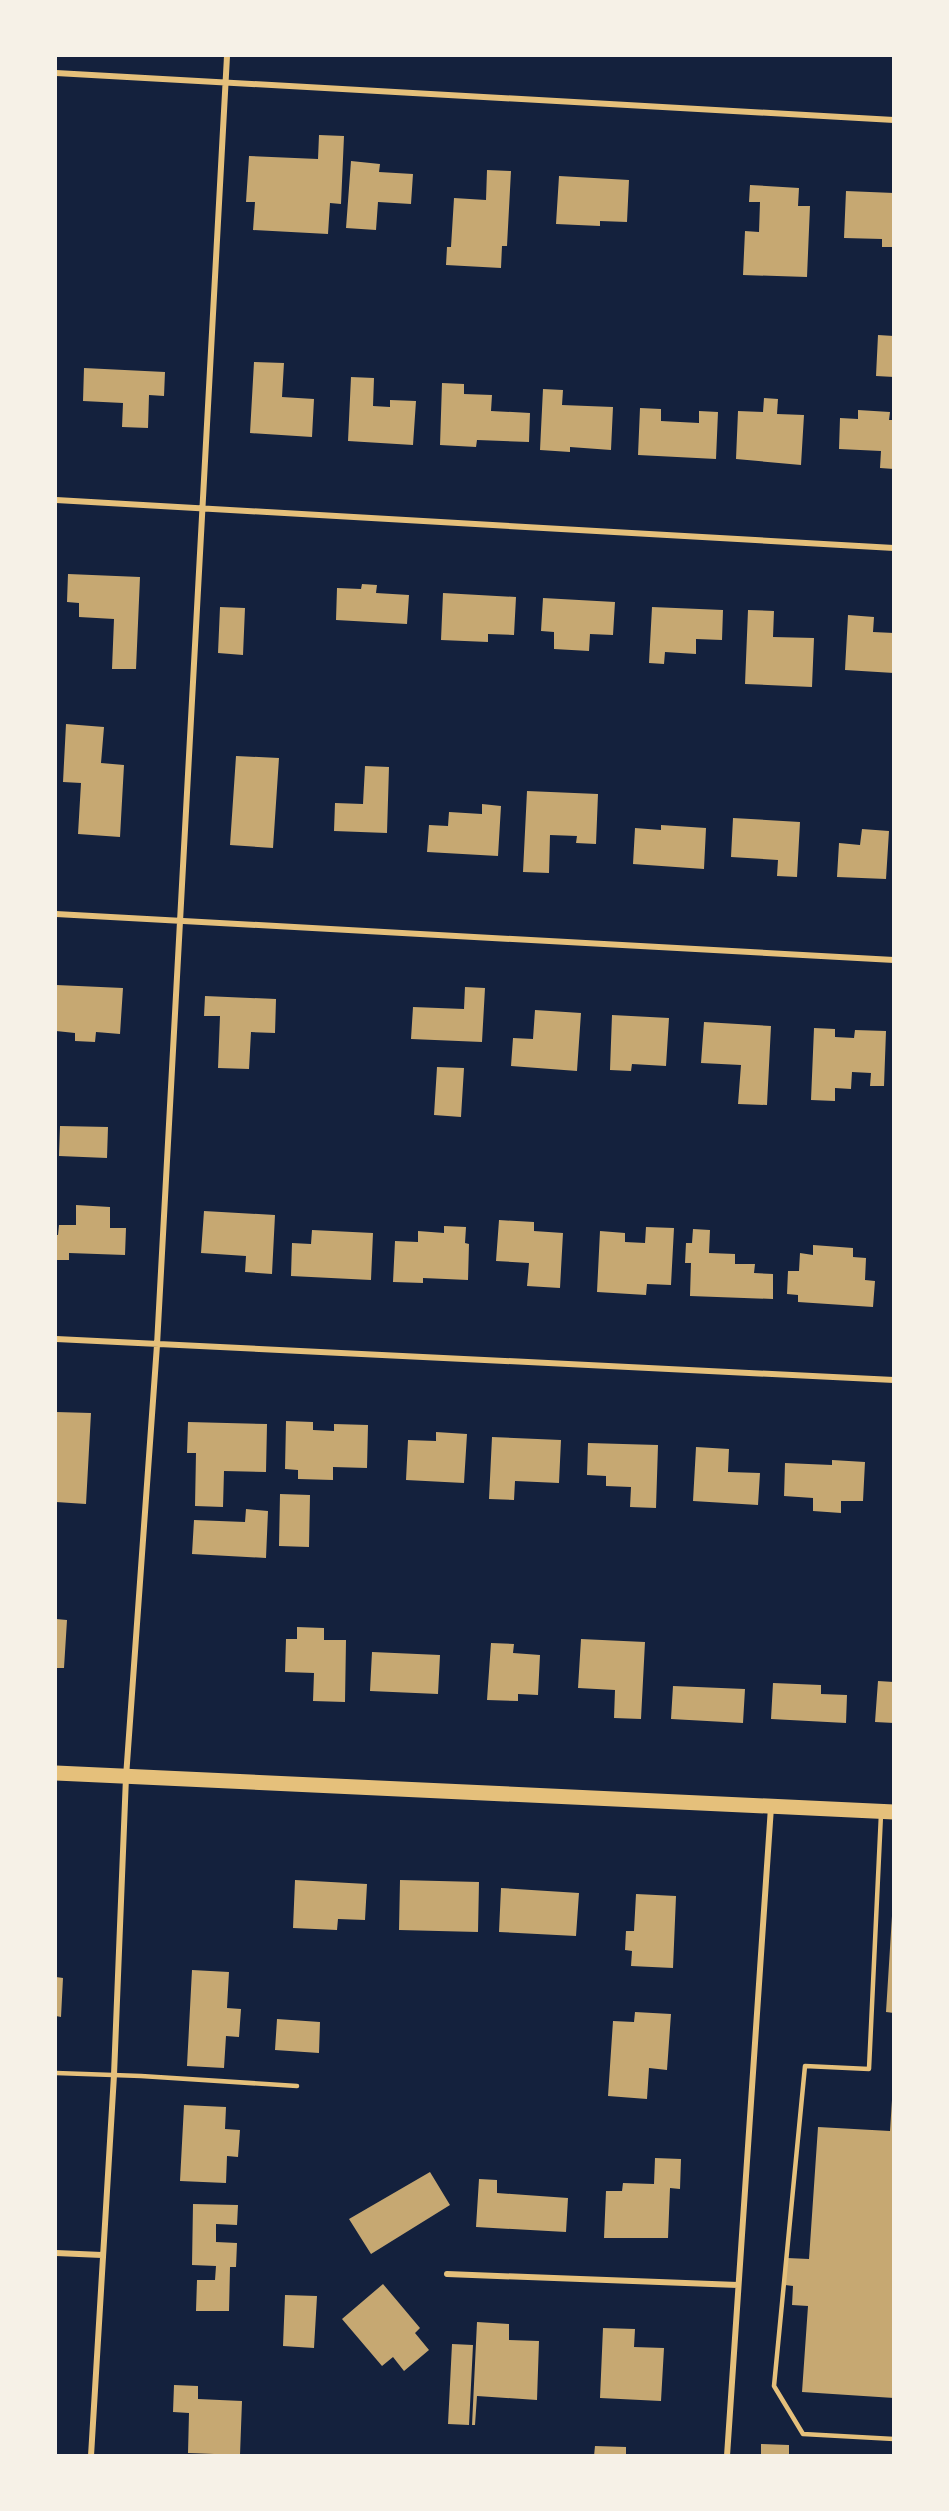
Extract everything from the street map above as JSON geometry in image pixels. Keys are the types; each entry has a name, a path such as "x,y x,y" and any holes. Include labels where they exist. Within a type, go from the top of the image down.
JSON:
{"main road":[{"path":"56,1773 887,1812"}],"street":[{"path":"91,2456 114,2075 126,1777 157,1345 226,56"},
{"path":"56,73 894,120"},
{"path":"56,501 894,548"},
{"path":"56,914 894,960"},
{"path":"56,1339 894,1380"},
{"path":"727,2456 771,1807"},
{"path":"56,2253 102,2255"},
{"path":"447,2274 738,2285"}],"lane":[{"path":"887,1812 869,2069 805,2066 774,2386 803,2434 894,2439"},
{"path":"56,2073 297,2086"}],"building":[{"path":"319,135 344,136 341,204 330,203 328,234 253,230 255,202 246,202 249,156 318,159"},
{"path":"351,161 380,164 379,172 413,174 411,204 378,202 376,230 346,228"},
{"path":"487,170 511,171 507,246 502,246 501,268 446,265 447,247 451,247 454,198 486,200"},
{"path":"559,176 629,180 627,222 600,221 600,226 556,224"},
{"path":"750,185 799,188 798,206 810,206 807,277 743,275 745,231 759,232 760,202 749,202"},
{"path":"846,191 894,193 894,247 882,247 882,239 844,238"},
{"path":"878,335 894,336 894,377 876,376"},
{"path":"254,362 284,363 282,397 314,399 312,437 250,433"},
{"path":"84,368 165,372 164,396 149,395 148,428 122,427 123,403 83,401"},
{"path":"351,377 374,378 373,406 390,407 390,400 416,401 413,445 348,441"},
{"path":"442,383 464,384 464,394 492,395 491,411 530,413 529,442 477,440 476,447 440,445"},
{"path":"543,389 563,390 562,405 613,407 611,450 570,447 570,452 540,450"},
{"path":"764,398 778,399 777,414 804,415 801,465 736,459 738,411 763,412"},
{"path":"640,408 661,409 661,421 699,423 699,411 718,412 716,459 638,455"},
{"path":"858,410 890,412 889,420 894,420 894,469 880,468 881,451 839,449 840,418 858,419"},
{"path":"68,574 140,577 136,669 112,669 114,619 79,617 79,603 67,602"},
{"path":"362,584 377,585 376,593 409,595 407,624 336,620 337,588 361,589"},
{"path":"443,593 516,597 514,635 488,634 488,642 441,640"},
{"path":"543,598 615,602 613,635 590,634 589,651 554,649 554,632 541,631"},
{"path":"220,607 245,608 243,655 218,653"},
{"path":"652,607 723,610 722,640 696,639 696,654 665,652 664,664 649,663"},
{"path":"748,610 774,611 773,637 814,638 812,687 745,684"},
{"path":"848,615 874,617 873,632 894,633 894,673 845,670"},
{"path":"66,724 104,727 101,763 124,765 120,837 78,834 81,783 63,782"},
{"path":"236,756 279,758 273,848 230,845"},
{"path":"365,766 389,767 387,833 334,831 335,803 363,804"},
{"path":"527,791 598,794 596,844 576,843 577,836 550,835 549,873 523,872"},
{"path":"482,804 501,806 498,856 427,852 429,825 448,826 449,812 482,814"},
{"path":"733,818 800,822 797,877 777,876 778,860 731,857"},
{"path":"661,825 706,828 704,869 633,864 635,828 661,830"},
{"path":"862,829 889,831 886,879 837,877 839,843 860,845"},
{"path":"56,985 123,988 120,1034 96,1032 95,1042 75,1041 75,1033 56,1031"},
{"path":"465,987 485,988 482,1042 411,1039 413,1007 464,1009"},
{"path":"205,996 276,999 275,1033 251,1032 249,1069 218,1068 220,1016 204,1016"},
{"path":"535,1010 581,1013 577,1071 511,1066 513,1038 533,1039"},
{"path":"612,1015 669,1018 666,1066 632,1064 631,1071 610,1070"},
{"path":"704,1022 771,1026 767,1105 738,1104 741,1065 701,1063"},
{"path":"814,1028 835,1029 835,1037 854,1038 855,1030 886,1031 884,1086 870,1086 871,1073 852,1072 851,1089 835,1088 835,1101 811,1100"},
{"path":"437,1067 464,1068 461,1117 434,1115"},
{"path":"60,1126 108,1127 107,1158 59,1156"},
{"path":"76,1205 110,1207 110,1228 126,1228 125,1255 69,1253 69,1260 56,1260 56,1235 58,1235 59,1225 76,1225"},
{"path":"204,1211 275,1215 272,1274 245,1272 246,1256 201,1253"},
{"path":"499,1220 534,1222 534,1231 563,1233 560,1288 527,1286 529,1263 496,1261"},
{"path":"444,1226 466,1227 465,1243 469,1244 468,1280 423,1278 423,1283 393,1282 395,1241 418,1242 418,1231 444,1233"},
{"path":"646,1227 674,1228 671,1285 647,1284 646,1295 597,1292 600,1231 625,1233 625,1242 645,1243"},
{"path":"693,1229 710,1230 709,1253 735,1254 735,1264 755,1264 754,1273 773,1274 773,1299 690,1296 691,1263 685,1263 686,1243 692,1243"},
{"path":"312,1230 373,1233 371,1280 291,1276 292,1243 311,1244"},
{"path":"813,1245 853,1248 853,1257 866,1258 865,1280 875,1281 873,1307 798,1302 798,1295 787,1294 788,1271 799,1271 800,1253 813,1255"},
{"path":"56,1412 91,1413 86,1504 56,1502"},
{"path":"286,1421 313,1422 313,1430 334,1431 334,1424 368,1425 367,1468 333,1467 333,1480 298,1479 298,1470 285,1469"},
{"path":"188,1422 267,1424 266,1472 224,1471 223,1507 195,1506 196,1453 187,1453"},
{"path":"436,1432 467,1434 464,1483 406,1480 408,1440 436,1441"},
{"path":"492,1437 561,1440 559,1483 515,1481 514,1500 489,1499"},
{"path":"588,1443 658,1445 656,1508 630,1507 631,1487 606,1486 606,1476 587,1475"},
{"path":"696,1447 729,1449 728,1472 760,1473 758,1505 693,1501"},
{"path":"832,1460 865,1462 863,1501 841,1501 841,1513 813,1511 813,1498 784,1496 785,1463 832,1465"},
{"path":"280,1494 310,1495 309,1547 279,1546"},
{"path":"246,1509 268,1511 266,1558 192,1554 194,1520 245,1522"},
{"path":"56,1619 67,1620 64,1668 56,1668"},
{"path":"297,1627 324,1628 324,1640 346,1640 345,1702 313,1701 314,1673 285,1672 286,1639 297,1639"},
{"path":"581,1639 645,1642 641,1719 614,1718 615,1690 578,1688"},
{"path":"491,1643 514,1644 513,1653 540,1655 538,1695 518,1694 518,1701 487,1700"},
{"path":"372,1652 440,1655 438,1694 370,1691"},
{"path":"878,1681 894,1682 894,1723 875,1722"},
{"path":"773,1683 821,1685 821,1694 847,1695 846,1723 771,1719"},
{"path":"673,1686 745,1689 743,1723 671,1719"},
{"path":"295,1880 367,1884 365,1920 338,1919 337,1930 293,1928"},
{"path":"400,1880 479,1882 478,1932 399,1930"},
{"path":"501,1888 579,1893 576,1936 499,1932"},
{"path":"636,1894 676,1896 673,1968 631,1966 632,1951 625,1950 626,1931 634,1931"},
{"path":"892,1916 894,1916 894,2013 886,2012"},
{"path":"192,1970 229,1972 227,2008 241,2009 239,2037 226,2036 224,2068 187,2066"},
{"path":"56,1977 63,1978 61,2017 56,2016"},
{"path":"635,2012 671,2014 667,2070 649,2068 647,2099 608,2096 613,2021 634,2022"},
{"path":"277,2019 320,2022 319,2053 275,2050"},
{"path":"892,2100 894,2100 894,2398 802,2392 808,2306 792,2305 793,2286 785,2285 787,2258 809,2259 818,2127 890,2131"},
{"path":"184,2105 226,2107 225,2129 240,2130 238,2157 227,2156 226,2183 180,2181"},
{"path":"655,2158 681,2159 680,2189 670,2188 668,2238 604,2238 606,2191 622,2191 623,2183 654,2184"},
{"path":"430,2172 450,2205 371,2254 349,2219"},
{"path":"479,2179 497,2180 497,2193 568,2198 566,2232 476,2227"},
{"path":"193,2204 238,2205 237,2225 216,2224 216,2242 237,2243 236,2267 230,2267 229,2311 196,2311 197,2280 215,2280 216,2266 192,2265"},
{"path":"383,2284 420,2328 415,2333 429,2350 404,2371 393,2357 382,2366 342,2319"},
{"path":"285,2295 317,2296 314,2348 283,2346"},
{"path":"477,2322 509,2324 509,2340 539,2341 537,2400 477,2396 475,2425 472,2425"},
{"path":"603,2328 635,2329 634,2347 664,2348 661,2401 600,2398"},
{"path":"452,2344 473,2345 469,2425 448,2424"},
{"path":"174,2385 198,2386 198,2399 242,2401 240,2455 188,2453 189,2413 173,2412"},
{"path":"761,2444 789,2445 789,2456 761,2456"},
{"path":"595,2446 626,2447 626,2456 594,2456"}]}
